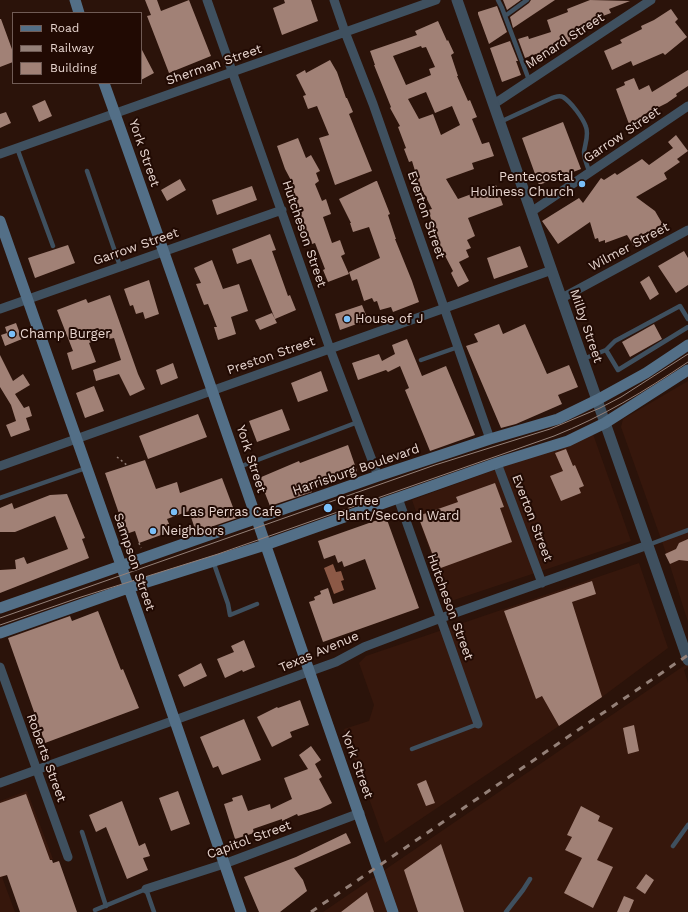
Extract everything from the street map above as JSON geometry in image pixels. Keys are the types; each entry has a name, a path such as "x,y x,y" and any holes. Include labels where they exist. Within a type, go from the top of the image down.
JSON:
{"main road":[{"path":"75,0 79,12"},
{"name":"York Street","path":"104,84 213,390 256,520 360,813 393,912"},
{"name":"Sampson Street","path":"0,221 241,912"},
{"name":"Harrisburg Boulevard","path":"0,608 121,565 256,520 378,476 558,419 597,400 646,373 688,345"},
{"path":"0,633 128,588 265,545 497,463 568,440 605,422 688,370"}],"street":[{"name":"Hutcheson Street","path":"207,0 330,349 378,476"},
{"name":"Everton Street","path":"334,0 373,104 490,440"},
{"name":"Sherman Street","path":"0,154 436,0"},
{"name":"Milby Street","path":"457,0 688,660"},
{"name":"Menard Street","path":"494,104 651,0"},
{"name":"Garrow Street","path":"532,212 688,106"},
{"name":"Garrow Street","path":"0,309 282,210"},
{"name":"Wilmer Street","path":"562,298 688,230"},
{"name":"Preston Street","path":"0,466 552,270"},
{"name":"Everton Street","path":"497,463 542,583"},
{"name":"Hutcheson Street","path":"398,498 478,724"},
{"name":"Texas Avenue","path":"0,783 336,662 364,647 441,618 648,545"},
{"name":"Roberts Street","path":"0,667 68,857"},
{"name":"Capitol Street","path":"146,889 224,864 360,813"}],"lane":[{"path":"498,0 529,80"},
{"path":"505,16 527,0"},
{"path":"500,122 552,98 558,96 563,97 578,112 586,127 587,134 584,152 585,160 590,173"},
{"path":"17,148 53,246"},
{"path":"87,171 120,266"},
{"path":"583,359 606,350 615,341 680,306 688,319"},
{"path":"606,350 618,370 688,327"},
{"path":"421,360 458,347"},
{"path":"239,467 358,422"},
{"path":"0,498 86,468"},
{"path":"648,545 688,530"},
{"path":"213,561 228,604 230,615 257,604"},
{"path":"412,749 478,724"},
{"path":"673,846 688,825"},
{"path":"82,832 106,906"},
{"path":"506,912 530,879"},
{"path":"95,910 146,889 154,912"}],"path":[{"path":"118,457 128,466"}],"shaded area":[{"path":"688,381 688,622 666,553 621,427 623,419"},
{"path":"593,434 631,541 448,602 412,500"},
{"path":"639,563 668,648 602,697 385,843 344,729 369,721 374,705 359,663 366,656"},
{"path":"333,564 336,572 341,571 344,580 341,581 344,590 334,594 324,568"},
{"path":"688,663 688,667 684,670 688,683 688,912 323,912"},
{"path":"27,791 53,859 2,877 15,912 0,912 0,801"}],"building":[{"path":"145,0 157,0 161,11 189,0 211,56 169,73 147,16 151,15"},
{"path":"284,0 311,0 318,21 282,35 273,8 285,3"},
{"path":"503,0 521,0 507,10"},
{"path":"531,0 555,0 513,28 510,17"},
{"path":"590,0 630,1 609,9 611,13 592,20 595,27 574,35 576,39 549,50 550,53 537,57 536,54 525,58 518,39 528,36 529,39 551,32 547,20 568,12 567,9"},
{"path":"497,6 507,32 489,44 478,12"},
{"path":"671,9 678,19 675,22 687,37 665,55 663,53 633,66 631,61 612,70 604,51 622,43 620,40 642,29 641,26"},
{"path":"1,19 12,49 12,62 0,67"},
{"path":"438,21 454,53 451,55 457,76 477,117 472,119 482,144 489,142 494,156 472,163 474,169 446,179 458,199 496,185 503,205 468,218 475,236 467,240 471,248 466,250 469,257 459,262 469,281 458,287 451,273 453,271 442,250 428,210 432,209 419,184 412,161 409,162 404,149 406,148 398,127 400,126 390,108 391,107 370,51 417,35 415,31","holes":["421,46 422,48 426,47 435,67 429,69 431,75 406,85 393,56","426,92 435,113 452,106 460,125 441,135 433,114 419,119 408,99"]},
{"path":"510,41 518,61 516,61 521,75 502,82 490,48"},
{"path":"142,50 154,73 142,79"},
{"path":"330,60 337,72 346,98 353,112 349,114 372,171 335,185 319,138 329,135 317,106 308,109 303,96 306,95 296,75 305,70 306,73"},
{"path":"688,70 688,86 676,94 677,96 667,103 643,115 644,118 629,124 616,89 625,85 624,82 634,78 639,90 649,85 652,92"},
{"path":"45,100 52,116 39,122 32,106"},
{"path":"6,112 11,123 0,128 0,114"},
{"path":"563,122 581,169 539,185 522,138"},
{"path":"676,135 688,151 677,159 680,162 664,173 667,179 636,197 655,211 662,223 657,231 643,239 645,241 635,248 627,235 605,243 605,240 599,242 598,238 595,239 590,222 558,244 542,221 579,198 583,203 601,178 604,180 615,173 617,175 642,159 649,165 673,148 668,142"},
{"path":"298,138 306,158 311,155 320,171 316,173 319,181 315,184 322,201 326,199 331,214 323,217 332,243 340,240 345,254 341,256 349,274 328,282 323,270 325,269 315,243 312,244 291,188 294,186 285,169 277,146"},
{"path":"180,179 186,190 167,201 161,190"},
{"path":"376,181 390,214 388,215 395,239 419,302 393,312 391,307 380,310 377,301 374,302 372,298 364,301 357,279 352,281 349,272 380,258 369,227 353,232 351,223 339,199"},
{"path":"252,186 257,200 217,215 212,200"},
{"path":"270,234 276,250 272,251 288,296 290,295 296,310 275,319 251,259 237,264 232,249"},
{"path":"68,245 75,263 35,278 28,258"},
{"path":"520,246 528,267 494,279 487,258"},
{"path":"684,251 688,258 688,285 676,293 658,266"},
{"path":"212,260 223,289 239,284 248,311 231,317 236,334 218,340 214,327 217,327 208,304 204,305 196,284 201,283 194,268"},
{"path":"649,276 659,294 650,300 640,282"},
{"path":"149,280 159,314 145,319 143,312 136,314 133,305 130,306 124,289"},
{"path":"110,295 138,374 145,389 130,396 119,374 96,381 93,370 121,360 114,338 109,339 107,335 89,343 96,362 72,370 67,353 73,351 57,310 86,299 88,303"},
{"path":"362,305 368,320 340,330 335,314"},
{"path":"272,313 277,323 260,330 255,320"},
{"name":"Champ Burger","path":"16,323 22,339 5,346 1,335 7,333 5,327"},
{"path":"499,324 503,334 525,324 547,374 569,365 578,387 558,395 562,404 516,424 501,428 466,346 478,342 474,334"},
{"path":"654,324 662,339 630,357 622,342"},
{"path":"407,339 422,376 446,366 475,435 430,451 405,390 409,388 400,366 388,372 386,370 358,380 352,363 379,354 382,361 395,354 392,345"},
{"path":"0,355 13,381 23,374 30,385 15,394 24,408 29,406 32,416 26,418 30,430 11,437 6,425 16,421 11,405 0,387"},
{"path":"173,363 178,378 161,385 156,370"},
{"path":"321,371 328,391 298,402 291,383"},
{"path":"94,386 104,411 85,418 76,393"},
{"path":"282,409 290,430 257,442 249,421"},
{"path":"198,414 207,437 148,459 139,436"},
{"path":"348,445 357,471 310,488 312,492 270,506 259,478 299,461 300,463"},
{"path":"566,449 584,486 579,488 581,493 561,501 550,476 563,471 555,453"},
{"path":"145,460 156,489 177,482 180,493 222,478 237,518 196,532 189,511 167,519 172,531 139,543 135,531 126,534 105,473"},
{"path":"495,483 504,507 500,508 512,542 438,569 418,516 458,502 456,497"},
{"path":"67,494 85,538 82,539 89,558 0,593 0,570 16,569 15,560 24,557 27,564 68,549 55,516 15,532 0,532 0,508 12,503 14,509 50,495"},
{"path":"386,517 419,608 323,642 309,602 315,600 314,597 321,594 320,591 328,588 333,604 376,589 365,559 344,567 342,561 338,563 335,555 324,559 318,541"},
{"path":"688,539 688,561 679,560 670,564 665,554 676,549 679,543"},
{"path":"592,581 596,594 572,602 602,697 559,726 542,696 536,699 504,611"},
{"path":"98,611 121,670 123,669 139,708 45,743 8,638 70,616 72,621"},
{"path":"244,640 255,667 243,672 242,670 225,678 217,659 234,652 231,646"},
{"path":"201,663 207,676 184,687 178,675"},
{"path":"300,700 309,725 290,732 292,737 272,747 257,717 277,707 278,708"},
{"path":"244,719 261,760 222,775 218,766 213,768 200,737"},
{"path":"634,725 639,751 628,754 623,728"},
{"path":"311,746 321,760 315,764 322,777 319,779 332,803 320,809 298,816 297,814 282,821 282,819 253,829 254,833 235,839 224,804 233,801 232,798 242,795 248,811 270,804 271,809 292,799 284,778 308,769 299,755"},
{"path":"426,780 435,803 426,806 417,784"},
{"path":"178,791 190,824 171,831 159,798"},
{"path":"26,794 50,860 52,860 53,863 59,861 77,912 20,912 7,875 0,877 0,803"},
{"path":"122,801 139,846 145,843 150,856 143,858 148,870 127,879 106,827 96,832 89,815"},
{"path":"581,806 600,816 598,821 613,828 597,860 613,867 593,908 564,893 582,858 565,850 572,837 567,835"},
{"path":"346,833 351,843 294,868 303,880 307,891 280,912 259,912 244,877 296,857"},
{"path":"441,844 464,912 418,912 404,870"},
{"path":"646,874 654,880 645,894 636,888"},
{"path":"367,892 374,912 341,912"},
{"path":"624,896 634,900 629,912 617,912"}],"tram line":[{"path":"0,618 435,465 550,429 600,408 621,397 688,354"},
{"path":"0,625 81,597 218,554 554,436 572,429 623,403 688,362"}],"railway":[{"path":"311,912 688,655"}],"place":[{"name":"Pentecostal Holiness Church","path":"582,184"},
{"name":"House of J","path":"347,319"},
{"name":"Champ Burger","path":"12,334"},
{"name":"Coffee Plant/Second Ward","path":"328,508"},
{"name":"Las Perras Cafe","path":"174,512"},
{"name":"Neighbors","path":"153,531"}]}
